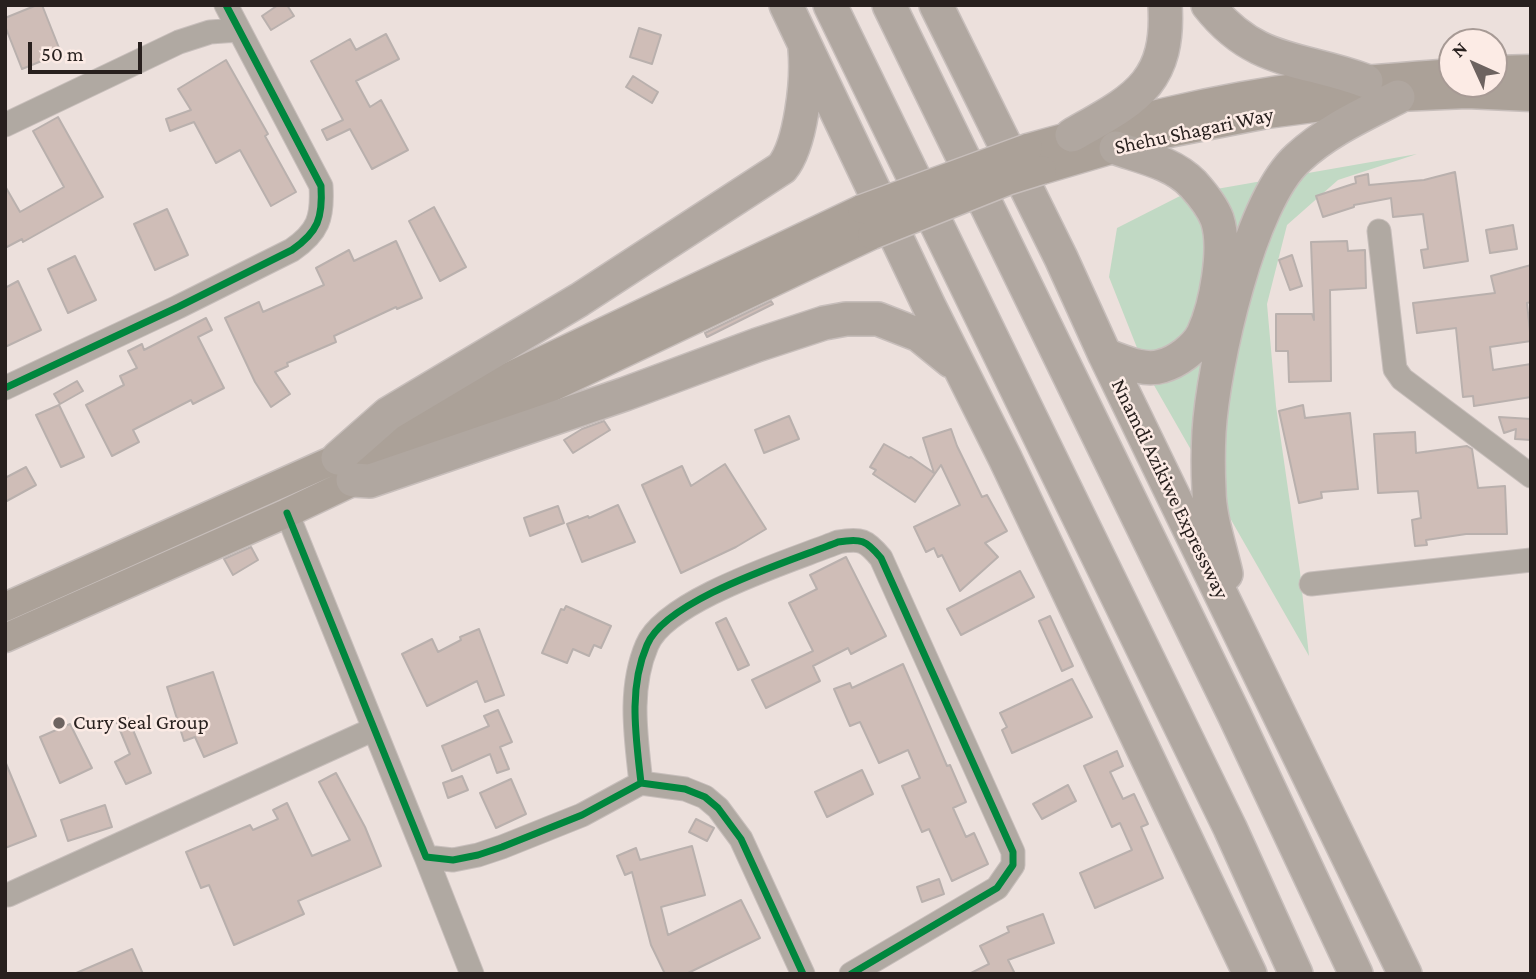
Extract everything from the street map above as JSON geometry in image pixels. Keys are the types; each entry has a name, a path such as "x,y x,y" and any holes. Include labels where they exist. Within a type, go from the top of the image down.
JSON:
{"highway":[{"path":"786,5 1011,470 1250,974"},
{"path":"830,5 1230,828 1296,974"},
{"name":"Nnamdi Azikiwe Expressway","path":"890,5 1234,714 1356,974"},
{"name":"Nnamdi Azikiwe Expressway","path":"936,5 1061,258 1105,355 1405,974"},
{"path":"967,5 962,16 970,73"},
{"path":"1072,135 1136,97 1152,75 1163,50 1165,5"},
{"path":"1208,5 1223,24 1259,50 1366,81"},
{"path":"805,43 807,72 793,151 782,168 579,300 388,414 345,469 370,481 625,394 757,345 824,323 846,319 878,319 919,335 950,361 957,362"},
{"path":"1237,627 1209,494 1209,431 1219,362 1237,286 1256,229 1275,186 1297,159 1332,132 1398,97"},
{"path":"1105,355 1136,366 1160,367 1182,356 1202,335 1213,302 1222,251 1217,220 1209,204 1191,181 1168,166 1116,148"},
{"path":"1191,851 1274,924"}],"main road":[{"path":"1508,70 1531,69"},
{"name":"Shehu Shagari Way","path":"345,469 867,222 1035,159 1072,135 1241,97 1309,86 1438,74"},
{"name":"Shehu Shagari Way","path":"1035,159 1116,148 1210,124 1398,97 1467,94 1531,97"},
{"path":"5,638 287,513 345,469"},
{"path":"5,607 345,469"}],"street":[{"path":"5,387 270,261 305,240 317,226 322,206 321,186 226,5"},
{"path":"5,125 179,42 210,32 238,30"},
{"path":"1378,231 1395,369 1402,379 1531,476"},
{"path":"287,513 472,974"},
{"path":"641,783 634,714 639,665 648,642 661,624 680,610 723,587 838,542 863,541 873,548 881,558 1013,852 1013,865 997,888 851,974"},
{"path":"1311,584 1531,560"},
{"path":"8,895 374,729"},
{"path":"426,857 453,860 502,847 582,815 641,783 685,789 705,797 718,808 741,839 803,974"}],"green space":[{"path":"1417,154 1338,180 1287,225 1267,304 1276,406 1309,656 1147,373 1109,277 1117,228 1182,195"}],"building":[{"path":"42,5 61,53 22,69 5,26 5,18"},
{"path":"278,5 287,5 294,16 271,30 262,16"},
{"path":"639,28 661,35 652,64 630,57"},
{"path":"386,34 399,59 356,81 370,107 381,100 408,150 372,169 350,129 327,140 322,130 343,120 311,61 350,39 356,50"},
{"path":"226,60 268,134 265,136 296,192 271,206 240,150 216,163 194,122 170,131 166,119 191,110 178,89"},
{"path":"633,76 658,92 652,103 626,87"},
{"path":"58,117 103,197 23,242 22,239 5,248 5,186 20,212 64,187 33,131"},
{"path":"1455,172 1468,261 1424,268 1421,250 1428,249 1423,214 1393,217 1391,198 1354,205 1323,217 1316,196 1356,183 1355,177 1368,174 1369,185 1424,180"},
{"path":"434,207 466,267 440,281 409,221"},
{"path":"167,209 188,255 155,270 134,224"},
{"path":"1513,225 1517,249 1490,253 1486,230"},
{"path":"396,241 422,298 334,336 336,342 287,363 288,366 275,372 290,394 271,407 255,382 225,318 259,302 263,312 324,285 316,268 349,250 354,261"},
{"path":"1347,241 1348,251 1365,250 1366,288 1330,290 1331,381 1289,382 1288,351 1276,351 1276,314 1312,314 1314,320 1311,242"},
{"path":"1292,255 1302,286 1290,290 1279,260"},
{"path":"75,256 96,300 68,313 48,269"},
{"path":"1531,265 1531,302 1527,303 1531,341 1490,347 1493,370 1531,364 1531,397 1474,406 1473,396 1463,397 1456,328 1417,333 1413,303 1495,293 1491,276"},
{"path":"18,281 41,330 5,347 5,288"},
{"path":"771,301 773,304 707,337 705,333"},
{"path":"206,318 212,330 198,337 224,388 193,404 191,400 133,430 139,442 112,456 86,405 124,385 120,376 137,368 128,351 142,344 144,350"},
{"path":"77,381 83,391 60,404 54,394"},
{"path":"59,405 84,457 61,467 36,415"},
{"path":"1303,405 1305,418 1350,413 1358,489 1321,492 1322,498 1299,503 1279,411"},
{"path":"789,416 799,439 764,453 755,430"},
{"path":"1499,417 1531,419 1531,440 1515,439 1516,429 1504,433"},
{"path":"604,421 610,430 573,453 564,440 582,429"},
{"path":"951,429 982,497 987,495 1007,531 985,543 998,557 960,591 942,555 938,557 934,548 926,552 914,527 960,505 941,465 915,502 873,474 876,470 870,467 884,444 911,457 934,473 923,438"},
{"path":"1415,432 1416,453 1467,446 1472,449 1478,488 1505,486 1507,534 1466,534 1426,540 1427,545 1415,546 1412,520 1421,518 1418,491 1378,493 1374,434"},
{"path":"725,464 766,529 736,547 681,573 642,485 682,466 691,486"},
{"path":"26,467 36,485 5,502 5,478"},
{"path":"618,505 635,542 582,562 567,524"},
{"path":"558,506 564,523 530,536 524,518"},
{"path":"251,547 258,560 233,575 224,559"},
{"path":"846,557 886,636 851,654 848,648 813,666 820,681 766,708 752,680 813,651 789,603 817,589 810,575"},
{"path":"1020,571 1034,597 961,635 947,609"},
{"path":"566,606 611,626 601,648 594,645 589,656 573,649 567,663 542,653 561,609 564,610"},
{"path":"1050,616 1073,666 1062,671 1039,621"},
{"path":"726,618 749,665 738,670 716,623"},
{"path":"479,629 504,695 485,702 477,681 427,706 402,654 432,639 438,652 461,640 460,637"},
{"path":"903,664 947,766 950,765 966,802 953,808 966,837 974,833 988,864 952,881 929,829 922,832 902,786 920,778 908,750 879,763 860,722 850,726 834,689 850,683 852,688"},
{"path":"213,672 237,743 204,757 195,737 184,741 167,687"},
{"path":"1072,679 1092,717 1012,753 1002,730 1007,727 1000,713"},
{"path":"498,710 512,742 500,747 509,769 497,773 490,754 452,771 442,746 489,726 484,716"},
{"path":"128,718 151,773 126,784 115,762 130,754 117,723"},
{"path":"70,724 92,768 60,783 40,737"},
{"path":"1117,751 1123,766 1110,772 1123,799 1134,794 1148,824 1141,827 1163,878 1095,908 1080,873 1132,850 1120,823 1112,827 1084,766"},
{"path":"5,761 36,836 5,848"},
{"path":"862,770 873,794 827,817 815,792"},
{"path":"336,773 365,827 381,866 298,901 304,914 234,945 209,885 201,888 186,852 250,825 253,830 278,819 273,810 287,803 312,856 350,840 319,782"},
{"path":"462,776 468,790 448,798 443,783"},
{"path":"511,779 526,814 496,828 480,793"},
{"path":"1068,785 1076,801 1042,819 1033,804"},
{"path":"105,805 112,827 68,841 61,820"},
{"path":"696,819 714,828 707,841 689,832"},
{"path":"692,846 705,895 661,907 668,935 741,900 760,938 686,974 665,974 651,945 632,872 625,875 617,856 636,848 640,860"},
{"path":"939,879 944,894 922,902 917,887"},
{"path":"1043,914 1054,943 1008,960 1015,974 969,974 989,964 980,946 1009,932 1007,927"},
{"path":"132,949 143,974 74,974"}],"cycle path":[{"path":"5,388 292,250 313,230 320,216 321,186 226,5"},
{"path":"287,513 426,857 453,860 502,847 582,815 641,783 685,789 705,797 718,808 741,839 803,974"},
{"path":"641,783 635,696 641,662 647,645 659,628 678,612 732,583 838,542 852,540 871,547 881,558 1013,852 1013,865 997,888 851,974"}],"place":[{"name":"Cury Seal Group","path":"59,723"}]}
